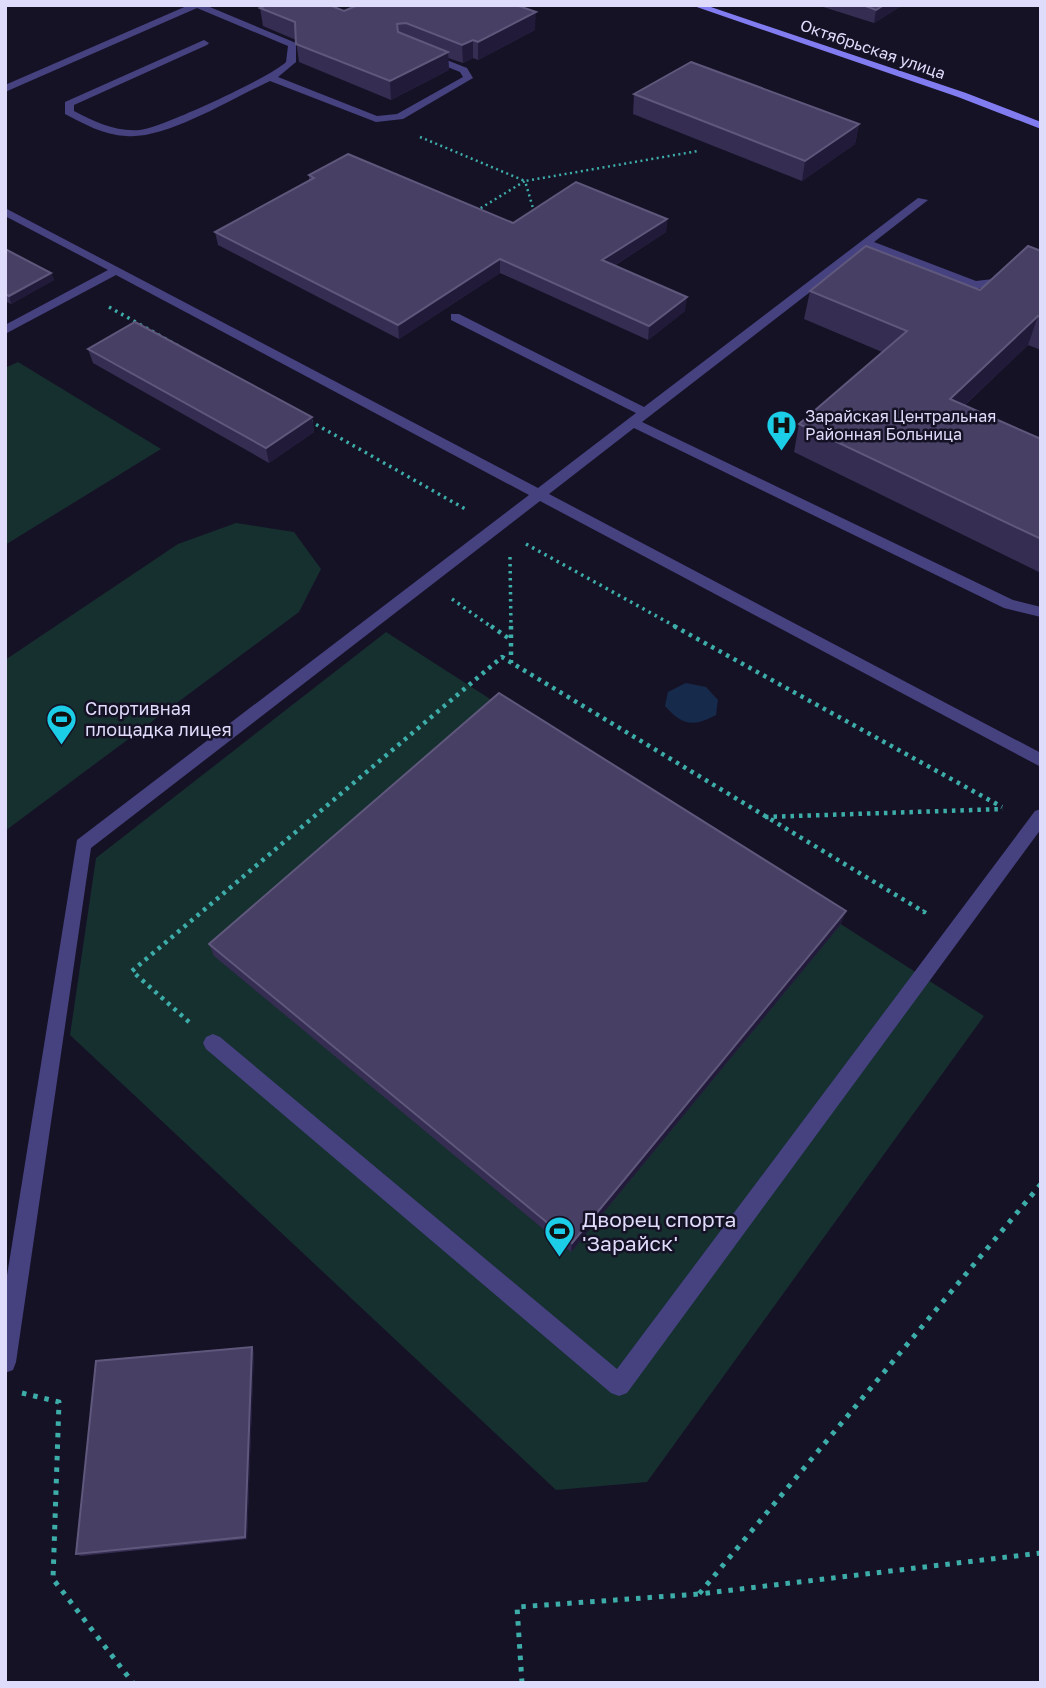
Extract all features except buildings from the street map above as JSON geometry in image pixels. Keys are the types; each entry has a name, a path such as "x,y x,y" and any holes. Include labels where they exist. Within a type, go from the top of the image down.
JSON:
{"main road":[{"name":"Октябрьская улица","path":"695,5 962,95 1041,126"}],"lane":[{"path":"5,89 197,5 293,45 294,58 288,67 152,132 133,136 111,133 69,112 69,104 204,43"},
{"path":"270,76 376,119 399,117 467,78 464,70 415,51"},
{"path":"5,1362 82,845 504,531 539,495 922,200"},
{"path":"9,218 117,271 1041,761"},
{"path":"866,243 975,285 997,282 1028,253 1041,257"},
{"path":"5,330 117,271"},
{"path":"454,317 640,418 1009,604 1041,612"},
{"path":"213,1043 619,1385 1041,816"}],"path":[{"path":"376,119 525,181"},
{"path":"468,216 525,181 698,151"},
{"path":"525,181 535,216"},
{"path":"80,290 187,351"},
{"path":"307,419 1004,808"},
{"path":"504,531 511,663"},
{"path":"445,594 511,640"},
{"path":"213,1043 132,971 502,657 924,912 932,902"},
{"path":"765,817 1004,808"},
{"path":"996,818 1004,808"},
{"path":"699,1594 1041,1184"},
{"path":"19,1393 58,1402 52,1579 133,1683"},
{"path":"523,1683 517,1607 699,1594 1041,1553"}],"green space":[{"path":"18,362 161,449 5,545 5,368"},
{"name":"Спортивная площадка лицея","path":"236,523 294,532 321,569 299,612 5,831 5,660 178,544"},
{"name":"Дворец спорта 'Зарайск'","path":"386,632 984,1016 647,1482 556,1490 70,1035 96,858"}],"water":[{"path":"686,683 706,687 718,700 716,715 695,723 683,721 665,706 668,692"}],"place":[{"name":"Зарайская Центральная Районная Больница","path":"782,452"},
{"name":"Спортивная площадка лицея","path":"62,746"},
{"name":"Дворец спорта 'Зарайск'","path":"559,1259"}]}
